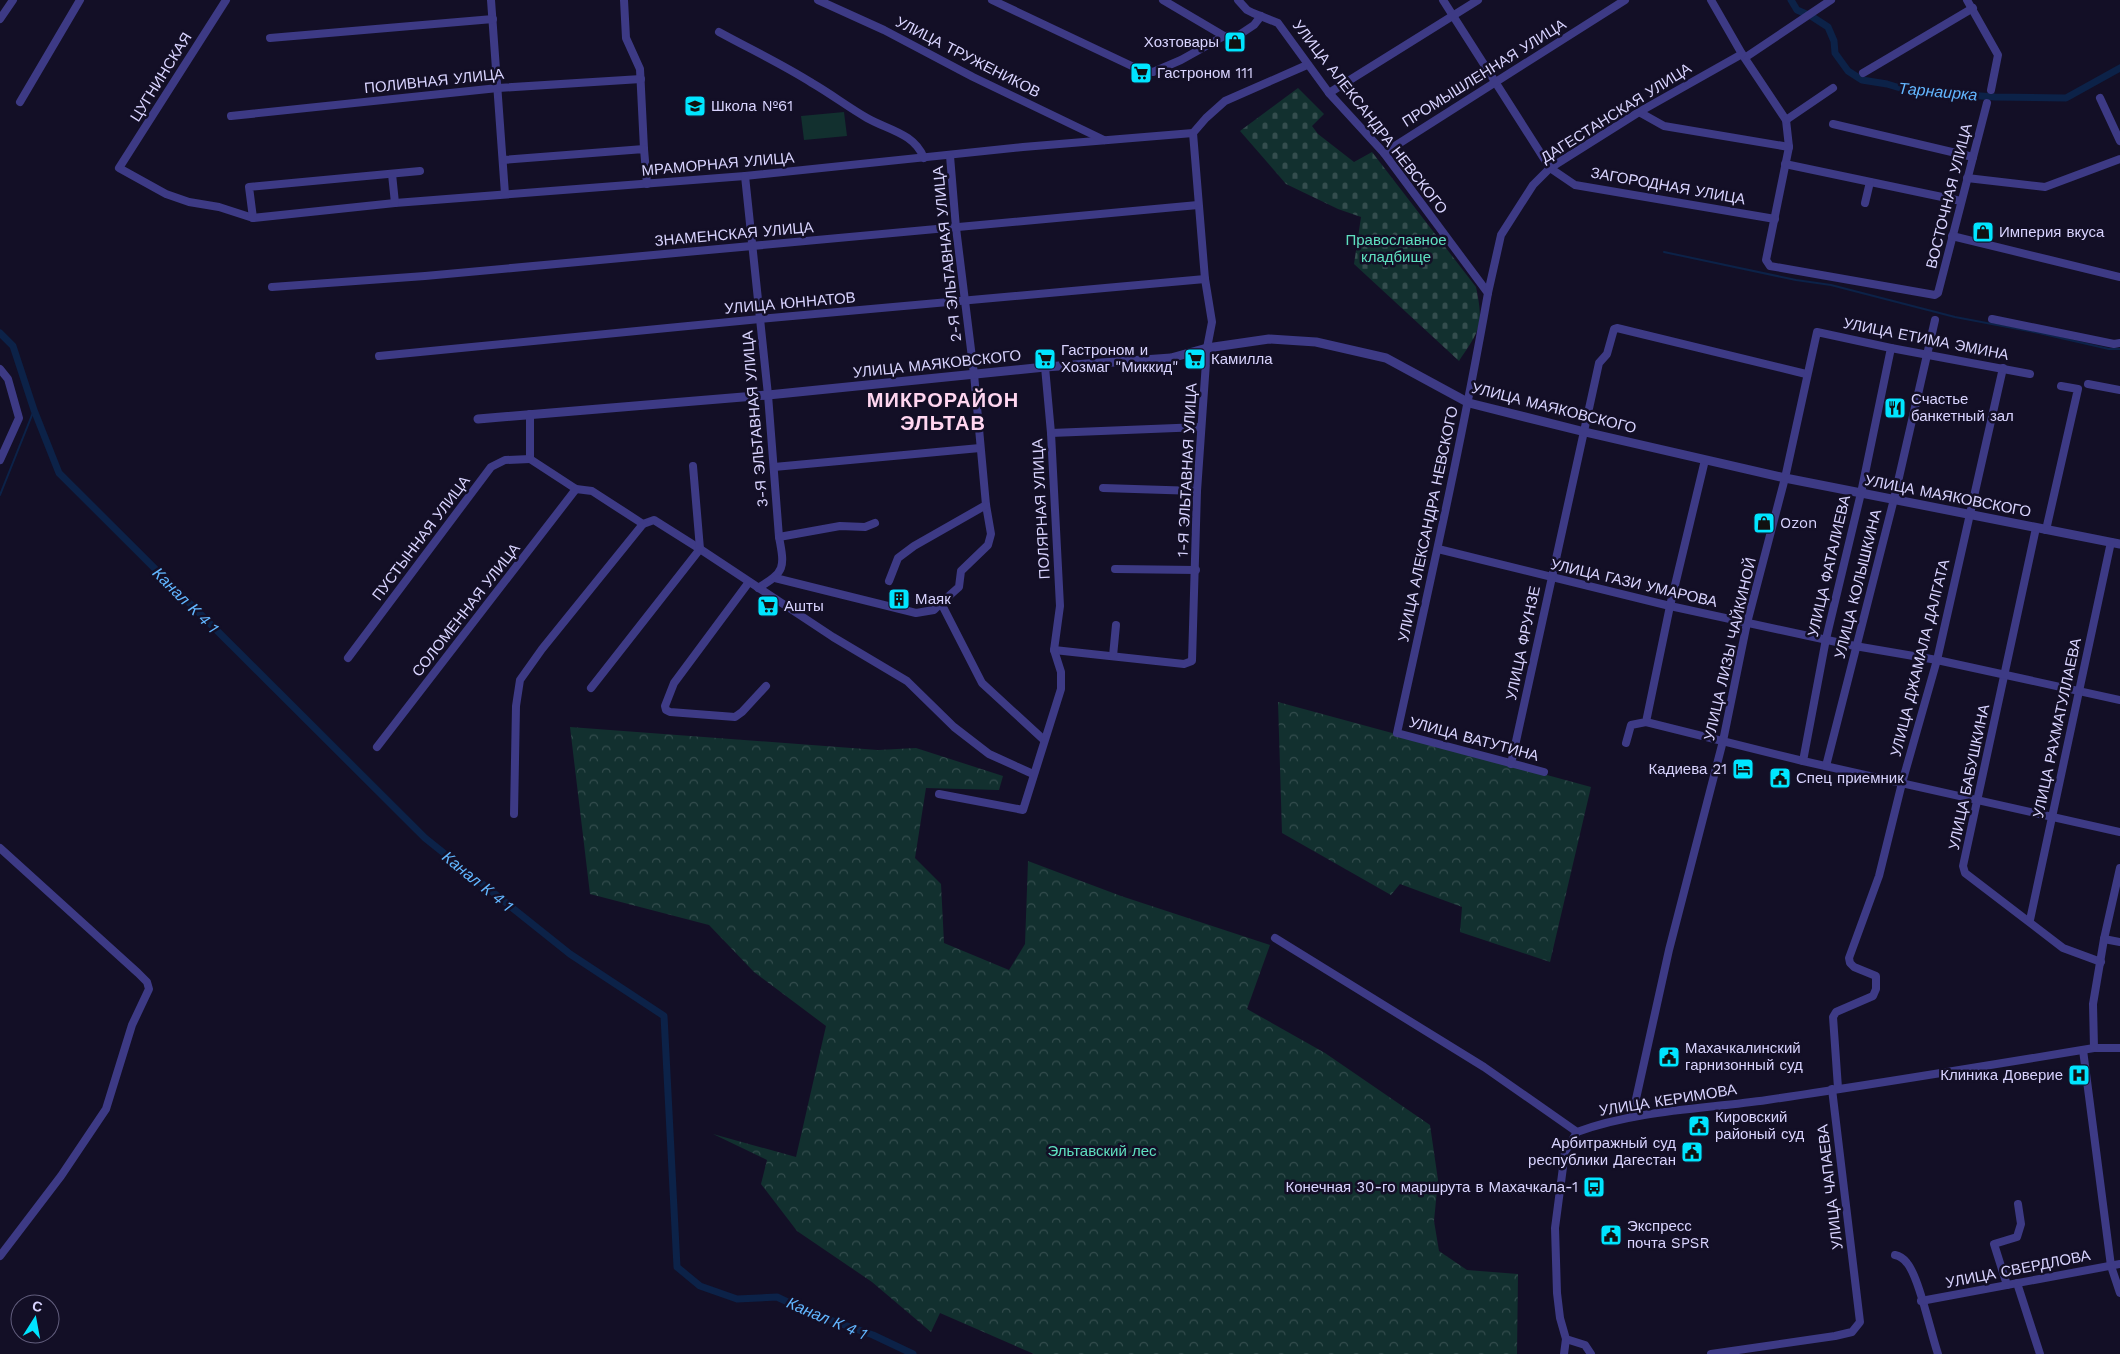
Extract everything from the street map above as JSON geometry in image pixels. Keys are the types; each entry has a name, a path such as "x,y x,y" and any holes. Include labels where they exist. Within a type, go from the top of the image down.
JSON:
{"street":[{"path":"0,19 12,0"},
{"path":"20,102 80,0"},
{"name":"ЦУГНИНСКАЯ","path":"119,168 226,0"},
{"path":"491,0 505,194"},
{"path":"624,0 626,38 640,69 647,184"},
{"name":"УЛИЦА ТРУЖЕНИКОВ","path":"818,0 884,30 973,77 1105,140"},
{"path":"992,0 1136,68 1153,72 1181,60 1224,36 1239,35 1254,25 1261,16"},
{"path":"1163,0 1224,36"},
{"name":"УЛИЦА АЛЕКСАНДРА НЕВСКОГО","path":"1238,0 1247,10 1278,23 1329,93 1384,153 1488,293 1469,402 1397,733"},
{"name":"ЗАГОРОДНАЯ УЛИЦА","path":"1443,0 1550,168 1575,184 1775,219"},
{"path":"1329,93 1478,0"},
{"name":"ПРОМЫШЛЕННАЯ УЛИЦА","path":"1384,153 1625,0"},
{"path":"1710,0 1786,120 1789,147 1775,219"},
{"name":"ДАГЕСТАНСКАЯ УЛИЦА","path":"1488,293 1501,235 1533,185 1550,168 1639,112 1744,55 1831,0"},
{"path":"1967,0 1998,55 1991,90"},
{"path":"1863,73 1973,8"},
{"path":"270,38 493,19"},
{"name":"2-Я ЭЛЬТАВНАЯ УЛИЦА","path":"718,32 812,82 868,119 894,129 912,141 921,150 924,158"},
{"path":"1193,133 1225,101 1308,65"},
{"name":"ПОЛИВНАЯ УЛИЦА","path":"231,116 498,88 640,79"},
{"path":"1786,120 1833,88"},
{"path":"2100,98 2120,141"},
{"name":"ВОСТОЧНАЯ УЛИЦА","path":"1775,219 1766,260 1770,266 1935,295 1939,290 1987,103"},
{"path":"1639,112 1664,126 1789,147"},
{"path":"1833,124 1973,157"},
{"name":"МРАМОРНАЯ УЛИЦА","path":"119,168 166,194 189,202 219,207 253,218 395,203 745,176 1023,147 1193,133"},
{"name":"1-Я ЭЛЬТАВНАЯ УЛИЦА","path":"1113,656 1184,664 1192,661 1197,491 1207,348 1212,322 1204,279 1193,133"},
{"path":"503,160 644,149"},
{"name":"2-Я ЭЛЬТАВНАЯ УЛИЦА","path":"942,603 959,587 961,571 988,545 991,534 986,505 974,374 956,228 950,156"},
{"path":"1967,178 2045,187 2120,159"},
{"path":"1785,164 1961,201"},
{"path":"253,218 249,187 420,171"},
{"path":"392,174 395,203"},
{"name":"3-Я ЭЛЬТАВНАЯ УЛИЦА","path":"745,176 768,395 782,564 781,571 775,578"},
{"path":"1865,203 1870,182"},
{"name":"ЗНАМЕНСКАЯ УЛИЦА","path":"272,288 425,276 1198,205"},
{"path":"1952,236 2120,277"},
{"name":"УЛИЦА ЮННАТОВ","path":"379,356 1204,279"},
{"path":"1992,319 2114,344 2120,343"},
{"name":"УЛИЦА КОЛЫШКИНА","path":"1826,766 1855,646 1894,500 1935,320"},
{"name":"УЛИЦА ФРУНЗЕ","path":"1510,764 1599,363 1607,354 1612,333 1617,328 1806,374"},
{"name":"УЛИЦА ЕТИМА ЭМИНА","path":"1817,332 2030,374"},
{"name":"УЛИЦА ЛИЗЫ ЧАЙКИНОЙ","path":"1632,1117 1668,950 1723,741 1747,623 1785,478 1806,374 1817,332"},
{"name":"УЛИЦА МАЯКОВСКОГО","path":"478,419 768,395 1045,367 1171,358 1207,348 1269,339 1316,342 1386,358 1469,402 1585,432 1785,478 2115,543"},
{"name":"УЛИЦА ФАТАЛИЕВА","path":"1803,761 1826,639 1891,348"},
{"name":"ПОЛЯРНАЯ УЛИЦА","path":"1045,367 1051,433 1060,606 1054,650"},
{"path":"0,368 8,379 20,418 0,460"},
{"name":"УЛИЦА ДЖАМАЛА ДАЛГАТА","path":"1835,1089 1833,1017 1836,1012 1873,996 1876,989 1876,976 1854,967 1850,963 1849,958 1879,876 1902,783 1937,660 2002,368"},
{"path":"2088,384 2120,390"},
{"path":"2046,530 2078,389 2061,386"},
{"path":"530,414 530,459 576,488 592,491 643,524"},
{"path":"1051,433 1201,426"},
{"path":"774,467 980,448"},
{"name":"ПУСТЫННАЯ УЛИЦА","path":"348,658 491,467 505,460 530,459"},
{"path":"1646,722 1670,606 1705,460"},
{"path":"592,688 700,549 693,466"},
{"name":"СОЛОМЕННАЯ УЛИЦА","path":"377,747 576,488"},
{"path":"1103,488 1197,491"},
{"path":"889,581 898,558 914,546 986,505"},
{"path":"514,814 516,706 520,680 542,649 643,524 654,520 833,637 907,681 954,727 989,754 1033,774"},
{"path":"779,537 840,526 865,527 875,523"},
{"name":"УЛИЦА БАБУШКИНА","path":"2036,528 1963,866 1965,873 2030,920 2063,948 2100,962"},
{"name":"УЛИЦА РАХМАТУЛЛАЕВА","path":"2030,920 2079,692 2115,543"},
{"name":"УЛИЦА ГАЗИ УМАРОВА","path":"1438,549 1670,606 1855,646 1937,660 2120,700"},
{"path":"1115,569 1196,570"},
{"path":"758,588 775,578 916,614 934,610 942,603 982,683 1044,740"},
{"path":"749,582 674,683 664,706 670,712 735,717 766,686"},
{"path":"939,794 1022,810 1060,689 1061,672 1054,650 1113,656 1116,625"},
{"path":"1626,743 1631,725 1646,722 1803,761 2120,832"},
{"name":"УЛИЦА ВАТУТИНА","path":"1397,733 1544,772"},
{"path":"0,848 147,982 149,989 132,1025 106,1109 61,1176 0,1256"},
{"path":"2094,1048 2093,1004 2104,939 2120,868"},
{"path":"1275,938 1484,1067 1577,1132 1565,1152 1555,1228 1557,1293 1560,1318 1566,1339 1564,1354"},
{"path":"2104,939 2120,942"},
{"name":"УЛИЦА КЕРИМОВА","path":"1577,1132 1595,1125 1632,1117 1768,1100 2094,1048 2120,1048"},
{"path":"2083,1050 2111,1266 2120,1293"},
{"name":"УЛИЦА ЧАПАЕВА","path":"1711,1354 1852,1332 1860,1322 1835,1089"},
{"path":"2007,1285 1994,1244 2017,1238 2021,1224 2018,1204"},
{"path":"1895,1255 1900,1256 1908,1265 1938,1354"},
{"name":"УЛИЦА СВЕРДЛОВА","path":"1921,1301 2120,1264"},
{"path":"2017,1284 2040,1354"},
{"path":"1566,1339 1585,1345 1590,1354"}],"green space":[{"name":"Православное кладбище","path":"1298,88 1324,114 1312,126 1318,134 1354,162 1372,152 1476,287 1480,319 1472,342 1459,361 1354,264 1361,217 1338,209 1286,184 1240,131"},
{"path":"844,112 847,136 804,140 801,116"},
{"path":"1278,702 1591,787 1550,962 1460,932 1462,907 1400,884 1391,895 1282,833"},
{"name":"Эльтавский лес","path":"570,727 878,750 916,748 1003,776 999,790 926,788 915,858 941,884 944,943 1009,970 1025,944 1028,861 1121,896 1270,945 1247,1009 1325,1053 1430,1125 1438,1180 1434,1221 1439,1251 1467,1270 1518,1274 1517,1354 1034,1354 940,1313 931,1332 872,1282 797,1231 761,1184 767,1160 713,1134 796,1157 826,1026 754,972 709,925 590,894"}],"waterway":[{"name":"Тарнаирка","path":"1791,0 1797,10 1828,27 1834,41 1835,53 1848,71 1862,80 1887,84 1910,91 1995,97 2066,98 2120,68"},
{"path":"1664,252 1796,280 1831,285 1955,317 2109,349 2120,349"},
{"name":"Канал К 4 1","path":"0,333 13,346 34,410 59,473 425,838 570,954 664,1016 677,1267 700,1286 737,1299 777,1297 813,1314 873,1335 913,1354"},
{"name":"Тарнаирка","path":"0,495 34,410"}],"place":[{"name":"Хозтовары","path":"1235,42"},
{"name":"Гастроном 111","path":"1141,73"},
{"name":"Школа №61","path":"695,106"},
{"name":"Империя вкуса","path":"1983,232"},
{"name":"Гастроном и Хозмаг \"Миккид\"","path":"1045,359"},
{"name":"Камилла","path":"1195,359"},
{"name":"Счастье банкетный зал","path":"1895,408"},
{"name":"Ozon","path":"1764,523"},
{"name":"Маяк","path":"899,599"},
{"name":"Ашты","path":"768,606"},
{"name":"Кадиева 21","path":"1743,769"},
{"name":"Спец приемник","path":"1780,778"},
{"name":"Махачкалинский гарнизонный суд","path":"1669,1057"},
{"name":"Клиника Доверие","path":"2079,1075"},
{"name":"Кировский районый суд","path":"1699,1126"},
{"name":"Арбитражный суд республики Дагестан","path":"1692,1152"},
{"name":"Конечная 30-го маршрута в Махачкала-1","path":"1594,1187"},
{"name":"Экспресс почта SPSR","path":"1611,1235"}],"district":[{"name":"МИКРОРАЙОН ЭЛЬТАВ","path":"943,412"}]}
